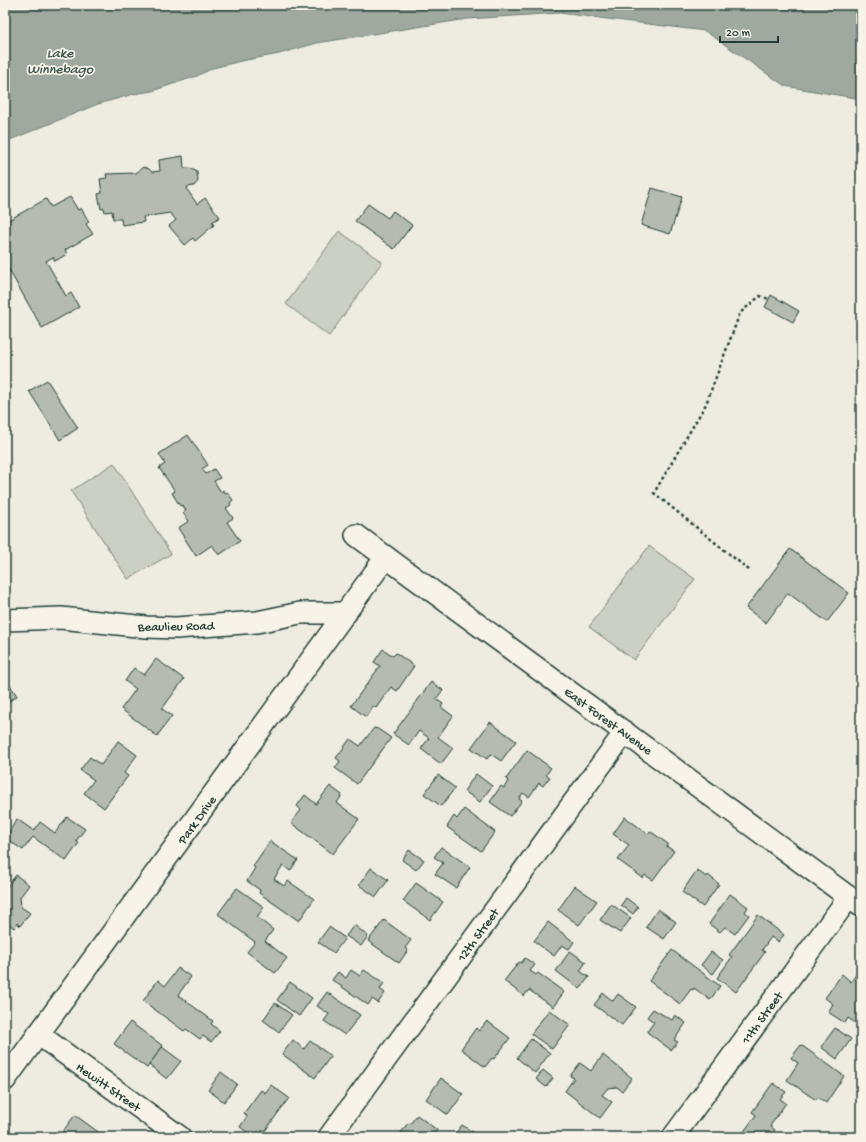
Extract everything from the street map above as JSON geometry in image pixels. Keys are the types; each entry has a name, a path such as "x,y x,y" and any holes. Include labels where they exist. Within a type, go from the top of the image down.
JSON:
{"street":[{"name":"East Forest Avenue","path":"356,535 855,901"},
{"name":"Park Drive","path":"5,1080 386,557"},
{"name":"Beaulieu Road","path":"5,620 61,618 146,627 176,628 257,622 300,613 346,613"},
{"name":"12th Street","path":"329,1137 625,732"},
{"name":"11th Street","path":"673,1137 855,901"},
{"name":"Hewitt Street","path":"38,1034 180,1137"}],"path":[{"path":"749,570 654,493 706,404 740,313 760,296 769,299"}],"shaded area":[{"path":"339,231 382,262 329,336 286,304"},
{"path":"114,463 171,554 128,579 71,491"},
{"path":"649,546 695,579 634,660 589,627"}],"water":[{"name":"Lake Winnebago","path":"5,5 861,5 861,99 785,86 705,31 559,13 467,19 317,43 279,54 213,68 197,76 152,91 134,94 98,104 5,142"}],"building":[{"path":"183,156 184,168 190,168 197,172 198,181 194,186 187,187 188,191 197,204 205,198 220,217 212,222 214,225 195,241 193,238 185,245 169,226 176,220 170,213 143,217 144,222 122,225 121,219 113,219 112,211 105,212 104,208 101,209 98,194 102,193 100,179 107,178 106,174 136,173 143,167 152,172 160,171 159,160"},
{"path":"652,188 682,197 670,234 641,225"},
{"path":"70,197 78,210 81,208 89,222 86,224 93,234 65,250 67,254 55,261 53,257 46,261 66,296 71,293 79,307 42,328 5,263 5,218 7,221 46,199 51,207"},
{"path":"368,204 388,218 393,211 412,225 394,249 355,221"},
{"path":"771,295 799,311 793,322 765,307"},
{"path":"47,380 78,428 60,440 29,391"},
{"path":"188,435 208,465 202,469 206,474 214,469 220,478 214,481 221,492 223,490 225,493 227,492 233,500 230,503 231,505 226,508 233,518 227,522 240,541 219,555 212,545 196,556 178,528 189,521 183,513 186,510 182,505 180,506 172,493 175,491 159,468 165,464 159,454"},
{"path":"790,549 849,593 827,622 788,593 766,623 746,608"},
{"path":"383,649 393,656 396,653 414,666 397,691 391,687 376,708 373,706 366,717 351,706 380,666 374,662"},
{"path":"156,659 184,679 162,709 172,716 157,736 121,709 136,689 125,681 134,668 144,675"},
{"path":"5,677 17,696 5,704"},
{"path":"431,682 443,690 436,699 443,704 441,707 453,716 438,737 453,748 441,764 421,749 429,738 419,731 409,745 393,734"},
{"path":"490,722 516,741 501,761 491,754 487,759 471,748"},
{"path":"374,728 391,738 357,784 335,768 340,761 336,758 350,739 360,746"},
{"path":"118,741 137,755 124,773 128,776 104,808 84,793 94,780 80,770 90,757 101,765"},
{"path":"527,750 551,768 546,775 550,777 543,786 539,783 529,797 523,793 519,799 522,801 510,816 490,802 501,786 504,788 508,781 506,779"},
{"path":"476,774 492,786 480,802 464,791"},
{"path":"438,775 455,788 441,806 424,794"},
{"path":"330,786 342,795 337,803 359,819 333,854 291,823 301,810 297,806 305,795 316,804"},
{"path":"464,809 495,832 481,851 447,827 454,816 457,819"},
{"path":"67,817 85,829 76,841 79,843 66,861 33,837 23,850 5,838 17,819 34,831 40,822 55,833"},
{"path":"625,817 648,834 650,831 668,844 666,846 674,851 653,880 645,875 643,878 618,860 629,845 613,834"},
{"path":"270,841 298,860 290,871 283,865 274,879 284,886 288,881 314,899 299,921 259,893 260,890 247,881 255,868 253,866"},
{"path":"441,847 470,867 456,888 435,874 443,863 434,857"},
{"path":"409,850 424,860 416,870 402,860"},
{"path":"371,868 388,880 376,897 359,885"},
{"path":"697,870 706,877 708,875 719,884 703,907 682,892"},
{"path":"16,875 29,885 20,897 21,907 30,913 20,926 17,923 14,928 5,921 5,889"},
{"path":"416,883 443,902 430,920 403,901"},
{"path":"575,886 597,901 579,925 558,910"},
{"path":"237,888 264,907 257,917 273,930 265,941 287,958 275,973 247,952 255,942 218,914"},
{"path":"730,894 748,907 745,912 749,915 735,934 725,927 720,932 709,924"},
{"path":"626,898 638,907 633,914 621,905"},
{"path":"611,904 631,918 620,933 600,920"},
{"path":"658,909 676,922 664,939 646,927"},
{"path":"758,915 784,935 778,942 771,937 762,950 765,952 736,992 717,978 732,957 729,955"},
{"path":"384,920 411,940 405,948 408,950 399,963 368,941"},
{"path":"548,922 574,942 569,949 562,945 554,956 534,941"},
{"path":"354,925 368,936 361,946 346,936"},
{"path":"329,927 345,938 334,953 318,942"},
{"path":"672,950 720,986 710,1000 694,988 693,990 691,989 680,1004 649,981"},
{"path":"570,951 586,962 580,971 589,977 580,989 556,971"},
{"path":"711,952 723,960 713,974 701,965"},
{"path":"525,958 535,965 530,971 536,975 538,973 564,992 553,1007 529,990 524,996 504,981 519,962 521,963"},
{"path":"178,968 191,977 178,995 213,1021 211,1024 220,1031 211,1042 203,1036 200,1039 186,1029 184,1031 143,1001 158,980 165,986"},
{"path":"351,970 360,976 364,970 384,983 380,989 385,993 378,1003 372,999 368,1005 332,980 338,972 346,978"},
{"path":"857,973 861,976 861,1021 858,1025 848,1018 845,1023 828,1012 833,1004 825,998 842,974 851,982"},
{"path":"290,982 312,998 299,1016 277,1000"},
{"path":"327,992 360,1015 345,1035 324,1021 329,1014 317,1006"},
{"path":"603,993 613,1001 618,994 636,1007 622,1025 594,1005"},
{"path":"275,1003 292,1015 279,1032 263,1020"},
{"path":"653,1009 672,1020 675,1015 686,1023 674,1040 678,1042 671,1050 647,1032 654,1022 647,1017"},
{"path":"549,1010 570,1025 552,1049 531,1034"},
{"path":"487,1021 510,1038 494,1059 492,1058 485,1067 461,1049 476,1028 479,1031"},
{"path":"130,1022 163,1046 147,1068 114,1044"},
{"path":"835,1028 851,1039 837,1059 821,1047"},
{"path":"531,1039 550,1053 535,1073 517,1058"},
{"path":"293,1040 304,1049 310,1041 331,1056 315,1078 282,1054"},
{"path":"801,1045 844,1076 826,1103 818,1097 816,1100 787,1080 798,1063 791,1058"},
{"path":"162,1047 181,1061 167,1079 149,1065"},
{"path":"603,1055 632,1078 622,1091 617,1087 608,1088 602,1095 612,1102 600,1118 565,1091 574,1078 570,1076 580,1063 591,1071"},
{"path":"543,1070 553,1078 546,1087 536,1079"},
{"path":"221,1072 237,1084 224,1102 208,1090"},
{"path":"441,1078 463,1094 448,1115 426,1099"},
{"path":"773,1083 786,1092 780,1099 786,1103 770,1126 775,1130 770,1137 740,1137 756,1115 752,1112"},
{"path":"271,1085 289,1098 265,1131 263,1130 258,1137 254,1137 240,1127 247,1116 244,1113 261,1090 265,1093"},
{"path":"75,1115 105,1137 62,1137 60,1135"},
{"path":"417,1115 437,1130 432,1137 398,1137 408,1123 410,1124"},
{"path":"462,1125 476,1134 474,1137 459,1137 455,1134"}]}
